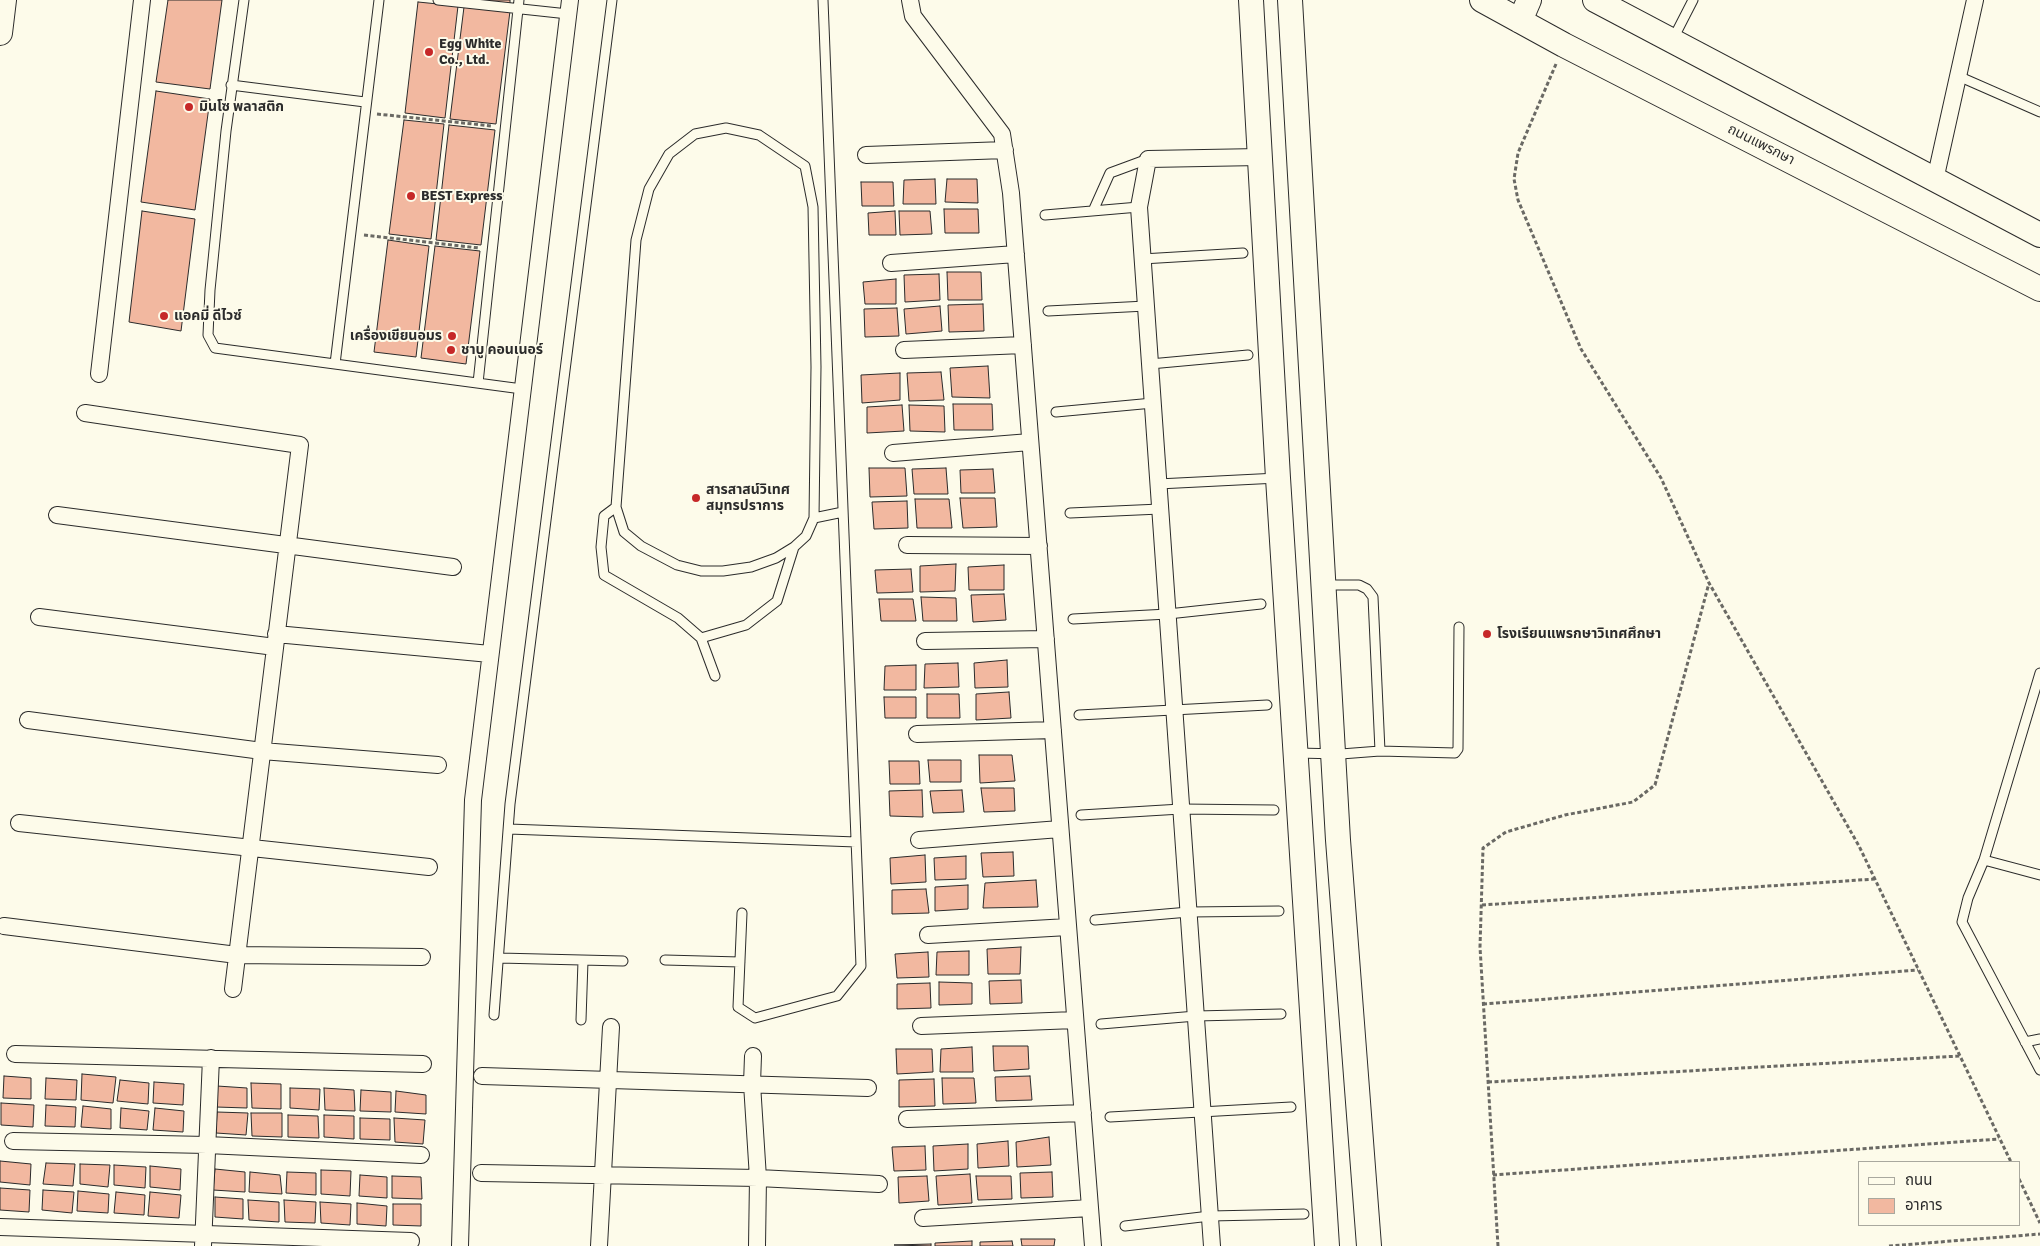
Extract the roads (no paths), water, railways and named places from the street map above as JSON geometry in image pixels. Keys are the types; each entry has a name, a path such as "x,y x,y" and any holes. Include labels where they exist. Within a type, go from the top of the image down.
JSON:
{"street":[{"path":"0,32 4,0"},
{"path":"99,374 142,0"},
{"path":"910,0 913,16 1002,134 1005,150 1016,254 1093,1246"},
{"path":"1252,0 1278,478 1327,1246"},
{"path":"1290,0 1369,1246"},
{"name":"ถนนแพรกษา","path":"1482,0 1524,10 1564,44 2040,289"},
{"path":"1934,180 1975,0"},
{"path":"1598,1 1671,42 2040,235"},
{"path":"460,1246 472,800 569,7"},
{"path":"866,155 1005,150"},
{"path":"1212,1246 1139,207 1141,187 1148,158 1260,157"},
{"path":"891,263 1016,254"},
{"path":"904,350 1023,345"},
{"path":"86,413 300,445 233,989"},
{"path":"893,453 1030,442"},
{"path":"57,515 452,567"},
{"path":"906,545 1039,546"},
{"path":"39,617 275,641 490,654"},
{"path":"925,641 1046,639"},
{"path":"28,720 262,751 438,765"},
{"path":"917,734 1053,730"},
{"path":"18,823 429,867"},
{"path":"919,840 1060,829"},
{"path":"4,926 236,956 422,957"},
{"path":"928,935 1068,927"},
{"path":"920,1026 1075,1020"},
{"path":"599,1246 611,1027"},
{"path":"15,1054 423,1064"},
{"path":"753,1056 752,1084 758,1178 757,1246"},
{"path":"203,1240 211,1058"},
{"path":"482,1076 868,1088"},
{"path":"907,1119 1083,1113"},
{"path":"13,1141 207,1145 421,1155"},
{"path":"481,1173 758,1178 878,1184"},
{"path":"923,1218 1090,1208"},
{"path":"0,1227 203,1240 411,1241"}],"lane":[{"path":"244,0 232,85 210,290 208,335 215,348 522,388"},
{"path":"334,364 379,0"},
{"path":"438,0 569,7"},
{"path":"494,1015 509,829 612,0"},
{"path":"742,913 738,1007 755,1018 837,996 861,966 823,0"},
{"path":"1671,42 1692,0"},
{"path":"478,383 519,4"},
{"path":"1958,76 2040,112"},
{"path":"232,85 365,102"},
{"path":"726,128 759,134 805,166 814,207 816,367 814,518 806,536 794,547 776,558 750,567 701,571 677,565 641,546 624,532 616,507 636,240 649,188 669,154 695,134 726,128"},
{"path":"1093,211 1110,173 1148,158"},
{"path":"1045,215 1139,207"},
{"path":"1142,260 1243,253"},
{"path":"1048,311 1146,306"},
{"path":"1150,364 1248,355"},
{"path":"1056,412 1153,403"},
{"path":"1158,484 1278,478"},
{"path":"616,507 604,516 601,547 604,575 678,618 701,638 715,676"},
{"path":"1070,513 1160,509"},
{"path":"814,518 843,512"},
{"path":"701,638 746,625 777,601 794,547"},
{"path":"1328,585 1359,585 1368,589 1373,597 1380,751"},
{"path":"1073,618 1168,614 1261,604"},
{"path":"1296,753 1337,754 1380,751 1455,753 1458,749 1459,627"},
{"path":"2040,673 1984,860 1968,898 1962,922 2040,1070"},
{"path":"1079,715 1267,706"},
{"path":"1081,815 1181,809 1274,810"},
{"path":"509,829 856,842"},
{"path":"1984,860 2040,875"},
{"path":"1095,920 1189,912 1279,911"},
{"path":"499,958 623,961"},
{"path":"664,960 740,962"},
{"path":"581,1020 583,961"},
{"path":"1101,1024 1196,1016 1281,1014"},
{"path":"2026,1042 2040,1039"},
{"path":"1110,1117 1203,1110 1291,1107"},
{"path":"1125,1226 1210,1216 1304,1214"}],"place":[{"name":"Egg White Co., Ltd.","path":"429,52"},
{"name":"มินโซ พลาสติก","path":"189,107"},
{"name":"BEST Express","path":"411,196"},
{"name":"แอคมี่ ดีไวซ์","path":"164,316"},
{"name":"เครื่องเขียนอมร","path":"452,336"},
{"name":"ชาบู คอนเนอร์","path":"451,350"},
{"name":"สารสาสน์วิเทศ สมุทรปราการ","path":"696,498"},
{"name":"โรงเรียนแพรกษาวิเทศศึกษา","path":"1487,634"}]}
